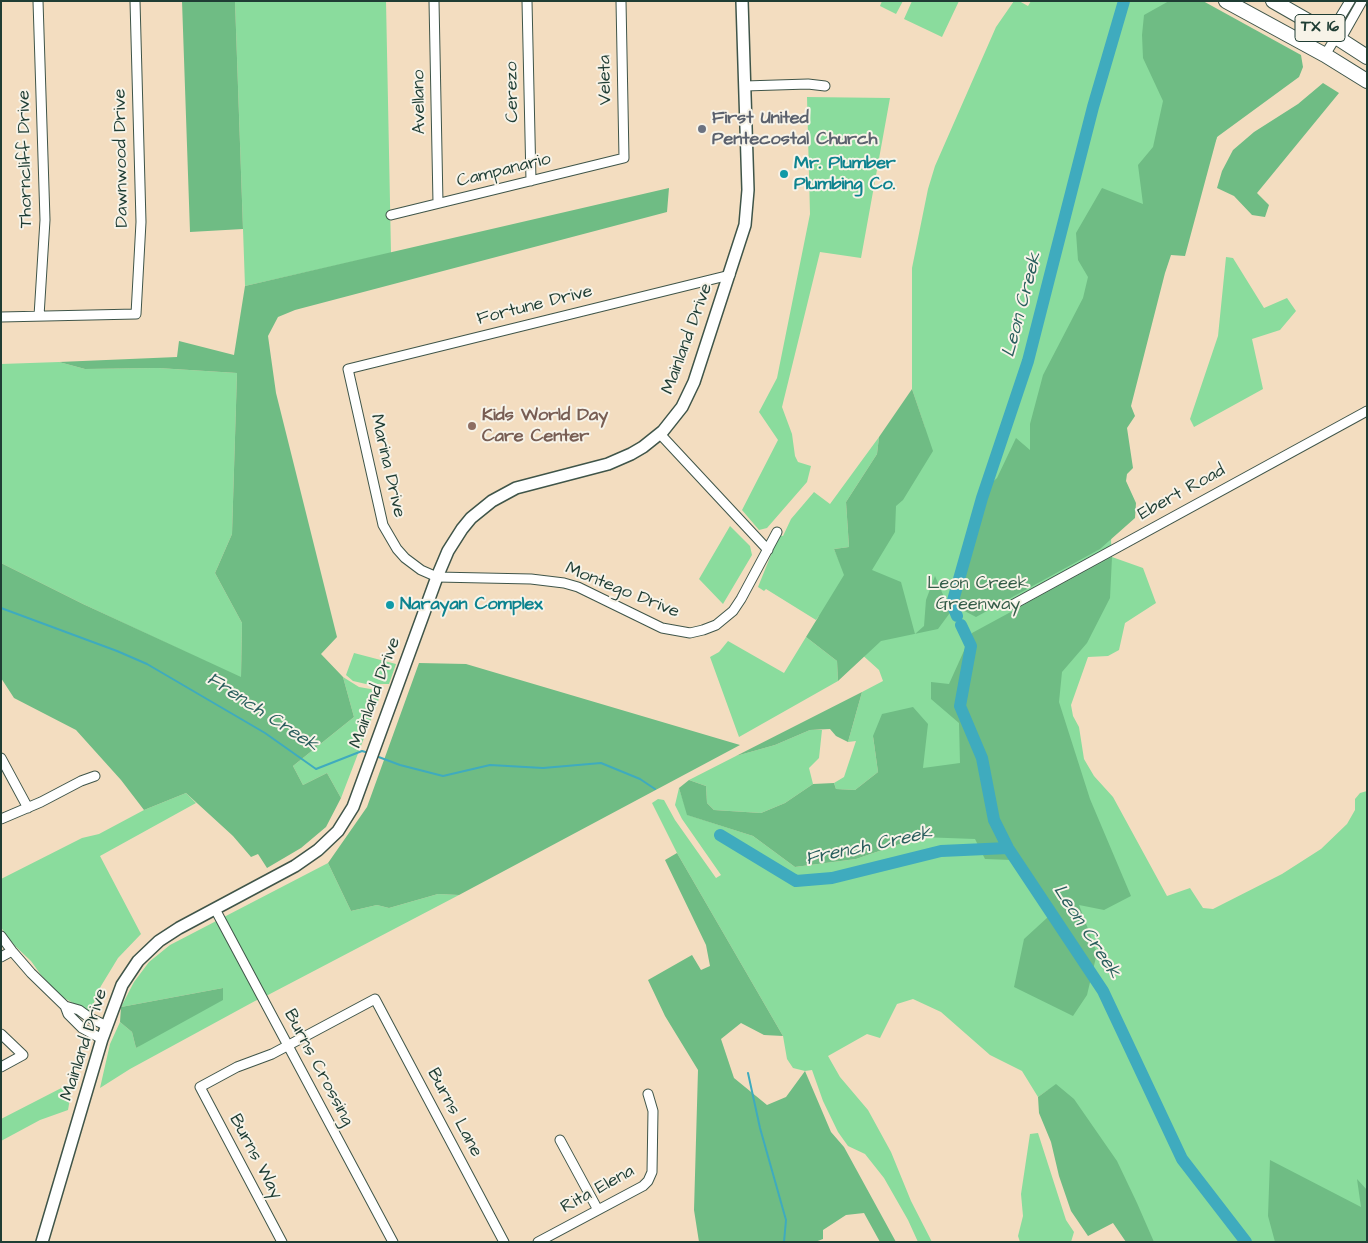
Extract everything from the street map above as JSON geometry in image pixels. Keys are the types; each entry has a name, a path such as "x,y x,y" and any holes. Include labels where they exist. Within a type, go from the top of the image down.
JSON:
{"main road":[{"name":"Mainland Drive","path":"42,1242 102,1040 122,985 148,950 170,933 295,866 318,850 338,831 353,806 437,577 448,551 462,529 471,518 492,501 510,491 529,483 620,460 643,447 660,434 674,418 688,395 741,242 748,208 742,1"},
{"name":"TX 16","path":"1226,1 1367,80"},
{"name":"TX 16","path":"1273,1 1367,57"}],"street":[{"name":"Thorncliff Drive","path":"38,1 45,220 39,316"},
{"name":"Dawnwood Drive","path":"39,316 136,314 141,222 135,1"},
{"name":"Avellano","path":"434,1 438,203"},
{"name":"Cerezo","path":"527,1 531,181"},
{"name":"Veleta","path":"621,1 624,158"},
{"path":"1325,55 1335,37 1350,1"},
{"path":"1335,37 1362,1"},
{"path":"745,86 808,84 825,86"},
{"name":"Campanario","path":"391,215 624,158"},
{"name":"Fortune Drive","path":"348,369 730,275"},
{"path":"1,316 39,316"},
{"name":"Marina Drive","path":"348,369 383,525 397,549 405,558 421,570 437,577"},
{"name":"Ebert Road","path":"1014,604 1367,411"},
{"path":"660,434 768,550 777,532"},
{"name":"Montego Drive","path":"437,577 531,579 564,583 578,587 662,628 690,633 716,625 732,611 741,599 768,550"},
{"path":"1,758 28,808"},
{"path":"1,819 95,776"},
{"name":"Burns Crossing","path":"215,909 393,1242"},
{"path":"1,936 12,951 65,1006 68,1014 82,1028 102,1040"},
{"path":"1,957 12,951"},
{"name":"Burns Lane","path":"288,1046 375,999 504,1242"},
{"path":"65,1006 79,1010 107,1026"},
{"path":"1,1034 23,1055 1,1067"},
{"name":"Burns Way","path":"282,1242 200,1087 237,1067 288,1046"},
{"name":"Rita Elena","path":"538,1242 643,1186 650,1178 652,1172 653,1111 648,1094"},
{"path":"560,1140 598,1210"}],"green space":[{"path":"182,1 235,1 243,229 190,232"},
{"path":"235,1 386,1 391,253 245,286"},
{"path":"882,1 903,1 896,14 880,6"},
{"path":"912,1 959,1 942,37 904,19"},
{"name":"Leon Creek Greenway","path":"1014,1 1019,1 1028,6 1031,1 1203,1 1221,128 1163,266 1122,427 1111,541 1112,557 1143,568 1156,603 1125,623 1119,650 1108,656 1088,657 1071,705 1073,716 1079,727 1084,759 1094,776 1113,797 1167,896 1190,888 1203,908 1213,909 1282,874 1321,849 1347,824 1355,810 1355,799 1360,793 1367,791 1367,1242 1129,1242 1048,1090 1038,1097 1022,1071 990,1055 941,1012 913,999 897,1004 880,1038 867,1034 828,1056 840,1077 868,1110 891,1152 911,1201 932,1242 918,1242 884,1178 865,1154 848,1146 838,1132 823,1101 812,1070 805,1071 793,1068 787,1059 783,1036 677,853 652,803 658,799 664,800 675,820 716,878 721,875 682,819 675,805 679,788 688,815 753,836 795,867 856,859 920,837 873,736 878,772 855,790 836,789 834,783 844,777 856,741 848,742 862,692 883,681 879,670 819,616 816,620 766,589 764,591 758,587 779,535 783,536 791,519 814,492 830,504 879,437 877,454 846,502 849,547 834,549 845,574 925,428 912,389 912,268 928,189 935,166 996,27"},
{"path":"1169,1 1203,1 1301,55 1303,67 1299,77 1217,137 1185,256 1171,255 1131,406 1135,416 1127,428 1133,468 1127,474 1126,481 1136,503 1135,518 1100,549 976,617 957,607 952,610 938,629 915,634 924,626 926,600 935,576 947,604 954,604 988,486 997,478 1016,438 1030,450 1030,424 1043,375 1083,298 1088,277 1078,260 1076,233 1102,188 1143,204 1138,165 1153,147 1163,101 1143,58 1142,35 1144,15"},
{"path":"1323,83 1339,93 1257,193 1269,205 1265,217 1252,215 1234,196 1217,188 1222,171 1233,150 1254,132 1298,104"},
{"path":"807,97 890,98 861,258 820,252 782,407 792,434 795,456 798,462 811,466 807,482 767,528 759,530 742,510 778,440 759,412 777,378 810,214"},
{"path":"669,188 667,212 295,310 278,317 268,336 276,393 337,637 321,654 343,677 354,717 293,766 303,785 327,773 341,798 326,827 301,848 267,868 258,854 251,857 233,836 186,793 144,810 121,780 76,730 14,698 1,678 1,563 83,604 241,677 242,623 215,573 232,534 237,373 158,368 85,369 59,362 177,357 179,341 234,355 245,286"},
{"path":"1226,257 1233,258 1264,308 1287,298 1296,311 1280,330 1252,339 1263,389 1194,427 1190,419 1218,336"},
{"path":"59,362 85,369 158,368 237,373 232,534 215,573 242,623 241,678 83,604 1,563 1,364"},
{"path":"912,389 933,451 903,500 896,506 895,532 872,570 901,582 915,634 881,641 838,681 837,661 806,637 844,575 834,549 849,547 846,502 877,454 879,437"},
{"path":"730,526 750,546 752,555 723,604 699,579"},
{"path":"1112,557 1110,598 1087,643 1062,672 1059,702 1090,799 1131,896 1104,910 1079,905 1097,953 1087,995 1073,1016 1014,987 1024,939 1048,917 1012,860 985,859 975,839 920,837 856,859 795,867 753,836 687,815 679,788 689,780 706,786 707,803 714,810 761,813 785,803 813,784 834,783 836,789 855,790 878,772 873,736 882,714 913,707 928,724 923,768 960,763 959,723 931,699 931,682 949,684 972,633"},
{"path":"806,637 837,661 838,681 739,737 710,657 719,652 728,641 784,673"},
{"path":"354,653 396,664 389,684 366,684 353,681 346,675"},
{"path":"419,663 466,664 740,745 459,895 438,894 389,908 377,905 351,911 328,863 367,807"},
{"path":"343,677 359,687 382,691 341,798 327,773 303,785 293,766 354,717"},
{"path":"862,692 848,742 836,736 830,729 810,730 775,745 736,756"},
{"path":"810,730 822,730 819,758 809,768 813,784 785,803 761,813 714,810 707,803 706,786 689,780 736,756 775,745"},
{"path":"186,793 196,803 100,856 141,934 118,958 101,986 90,1012 62,997 6,935 1,927 1,879 82,838 99,834 144,810"},
{"path":"677,853 783,1036 764,1035 741,1023 721,1039 734,1078 767,1105 786,1097 805,1071 831,1132 844,1147 896,1242 880,1242 864,1213 846,1215 823,1230 823,1239 815,1242 699,1242 694,1210 698,1070 665,1016 648,980 692,955 701,970 710,966 706,945 665,860"},
{"path":"328,863 351,911 377,905 389,908 438,894 459,895 255,1001 130,1069 100,1088 110,1044 120,1022 132,1032 136,1048 223,988 121,1007 134,982 149,962 170,945"},
{"path":"223,988 223,1000 136,1048 132,1032 120,1022 121,1007"},
{"path":"73,1082 68,1110 40,1120 1,1141 1,1119"},
{"path":"1056,1084 1074,1099 1117,1161 1154,1242 1126,1242 1113,1223 1088,1236 1071,1211 1059,1176 1051,1142 1039,1113 1038,1097"},
{"path":"1038,1133 1066,1220 1074,1232 1071,1242 1020,1242 1018,1236 1023,1216 1021,1194 1030,1134"},
{"path":"1270,1160 1361,1207 1357,1179 1367,1190 1367,1242 1275,1242 1268,1216"}],"waterway":[{"name":"Leon Creek","path":"957,616 952,604 982,498 1028,361 1093,107 1124,1"},
{"name":"French Creek","path":"1,608 147,664 265,733 316,769 362,751 369,753"},
{"name":"Leon Creek","path":"961,625 971,646 960,706 982,758 994,820 1008,848 1103,991 1182,1159 1246,1242"},
{"name":"French Creek","path":"376,756 400,765 443,776 490,765 543,768 601,763 640,779 655,789"},
{"name":"French Creek","path":"720,835 796,881 832,878 941,851 1008,848"},
{"path":"748,1073 760,1128 786,1220 784,1242"}],"place":[{"name":"First United Pentecostal Church","path":"702,129"},
{"name":"Mr. Plumber Plumbing Co.","path":"784,174"},
{"name":"Kids World Day Care Center","path":"472,426"},
{"name":"Narayan Complex","path":"390,605"}]}
